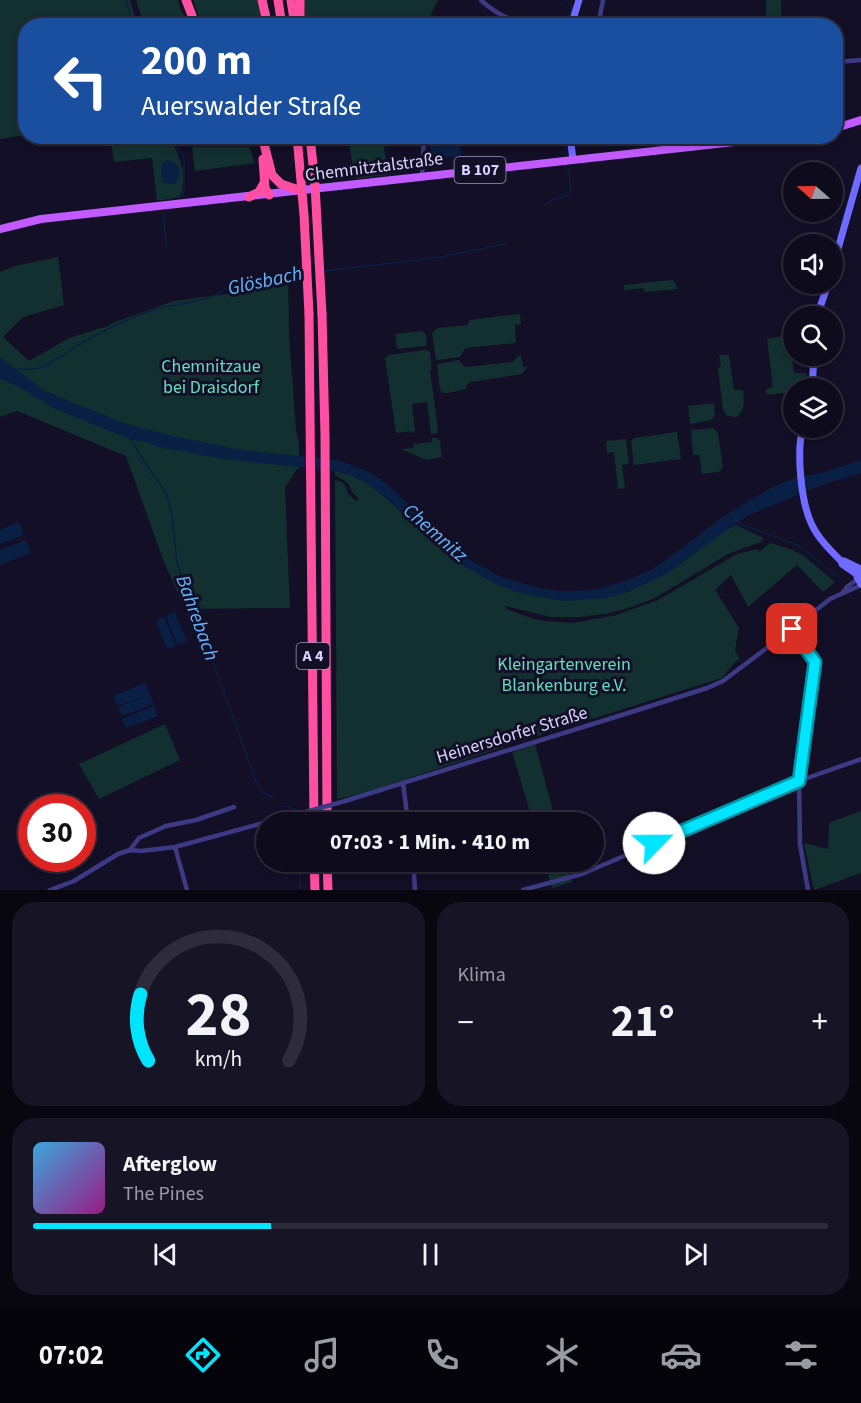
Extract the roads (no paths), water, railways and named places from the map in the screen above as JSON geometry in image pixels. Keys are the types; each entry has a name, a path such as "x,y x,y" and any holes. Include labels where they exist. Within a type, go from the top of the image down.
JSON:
{"highway":[{"path":"262,0 266,18"},
{"path":"278,0 281,18"},
{"path":"291,0 295,18"},
{"path":"300,0 300,18"},
{"path":"187,2 193,18"},
{"path":"262,144 264,183 269,195"},
{"path":"264,144 272,175 273,187 269,195"},
{"name":"A 4","path":"298,144 309,314 314,812"},
{"name":"A 4","path":"311,144 319,233 325,436 327,812"},
{"path":"272,175 284,186 302,191"},
{"path":"249,197 259,192 264,183"},
{"path":"314,872 315,890"},
{"path":"327,872 328,890"}],"main road":[{"path":"573,18 579,0"},
{"path":"843,126 861,120"},
{"path":"571,144 573,160"},
{"name":"Chemnitztalstraße","path":"0,229 41,219 722,144"},
{"path":"842,234 861,168"},
{"path":"801,438 800,469 811,523 842,564 860,578"}],"street":[{"path":"481,0 492,10 507,18"},
{"path":"600,18 603,0"},
{"path":"843,61 861,60"},
{"path":"422,177 424,144"},
{"name":"Heinersdorfer Straße","path":"306,812 707,688 723,681 860,578"},
{"path":"792,629 815,662 799,781 800,844 808,890"},
{"path":"523,890 582,874 799,781 861,759"},
{"path":"403,783 407,812"},
{"name":"Heinersdorfer Straße","path":"130,850 139,838 166,826 196,820 234,807"},
{"name":"Heinersdorfer Straße","path":"50,890 74,881 118,854 130,850 175,847 256,825"},
{"path":"175,847 187,890"},
{"path":"414,872 415,890"},
{"path":"74,881 76,890"}],"water":[{"path":"430,144 460,144 461,156 431,158"},
{"path":"167,160 175,163 179,168 176,183 163,182 162,164"},
{"name":"Chemnitz","path":"0,357 44,390 127,424 242,450 337,460 369,472 382,480 472,561 501,577 559,591 598,589 651,570 720,519 773,487 794,478 821,473 861,460 861,473 822,485 747,516 669,572 630,591 605,598 564,601 519,593 498,585 467,568 448,555 387,498 353,476 335,471 223,459 132,440 53,408 19,387 0,379"},
{"path":"19,522 24,535 0,544 0,530"},
{"path":"26,540 31,553 0,565 0,550"},
{"path":"175,612 187,641 177,645 166,616"},
{"path":"164,617 176,646 167,649 156,620"},
{"path":"145,683 154,704 122,716 118,707 147,695 117,706 113,696"},
{"path":"154,706 158,716 126,728 122,719"}],"waterway":[{"path":"126,0 132,18"},
{"name":"Glösbach","path":"565,0 571,5 568,18"},
{"path":"175,144 184,157 182,197"},
{"name":"Glösbach","path":"565,144 566,150"},
{"name":"Glösbach","path":"546,205 552,200 569,195 571,190 568,169"},
{"path":"165,214 166,245"},
{"name":"Glösbach","path":"325,271 441,257 505,244"},
{"name":"Glösbach","path":"16,369 45,366 108,329 153,310 201,300 227,287 239,289 272,282 284,274 302,273"},
{"name":"Bahrebach","path":"131,439 166,493 172,514 177,563 256,781 262,792 275,799"},
{"path":"738,523 797,545 842,579"},
{"name":"Bahrebach","path":"284,806 295,809 296,812"},
{"name":"Bahrebach","path":"300,872 300,890"}],"park label":[{"name":"Chemnitzaue bei Draisdorf","path":"211,376"},
{"name":"Kleingartenverein Blankenburg e.V.","path":"564,674"}]}
